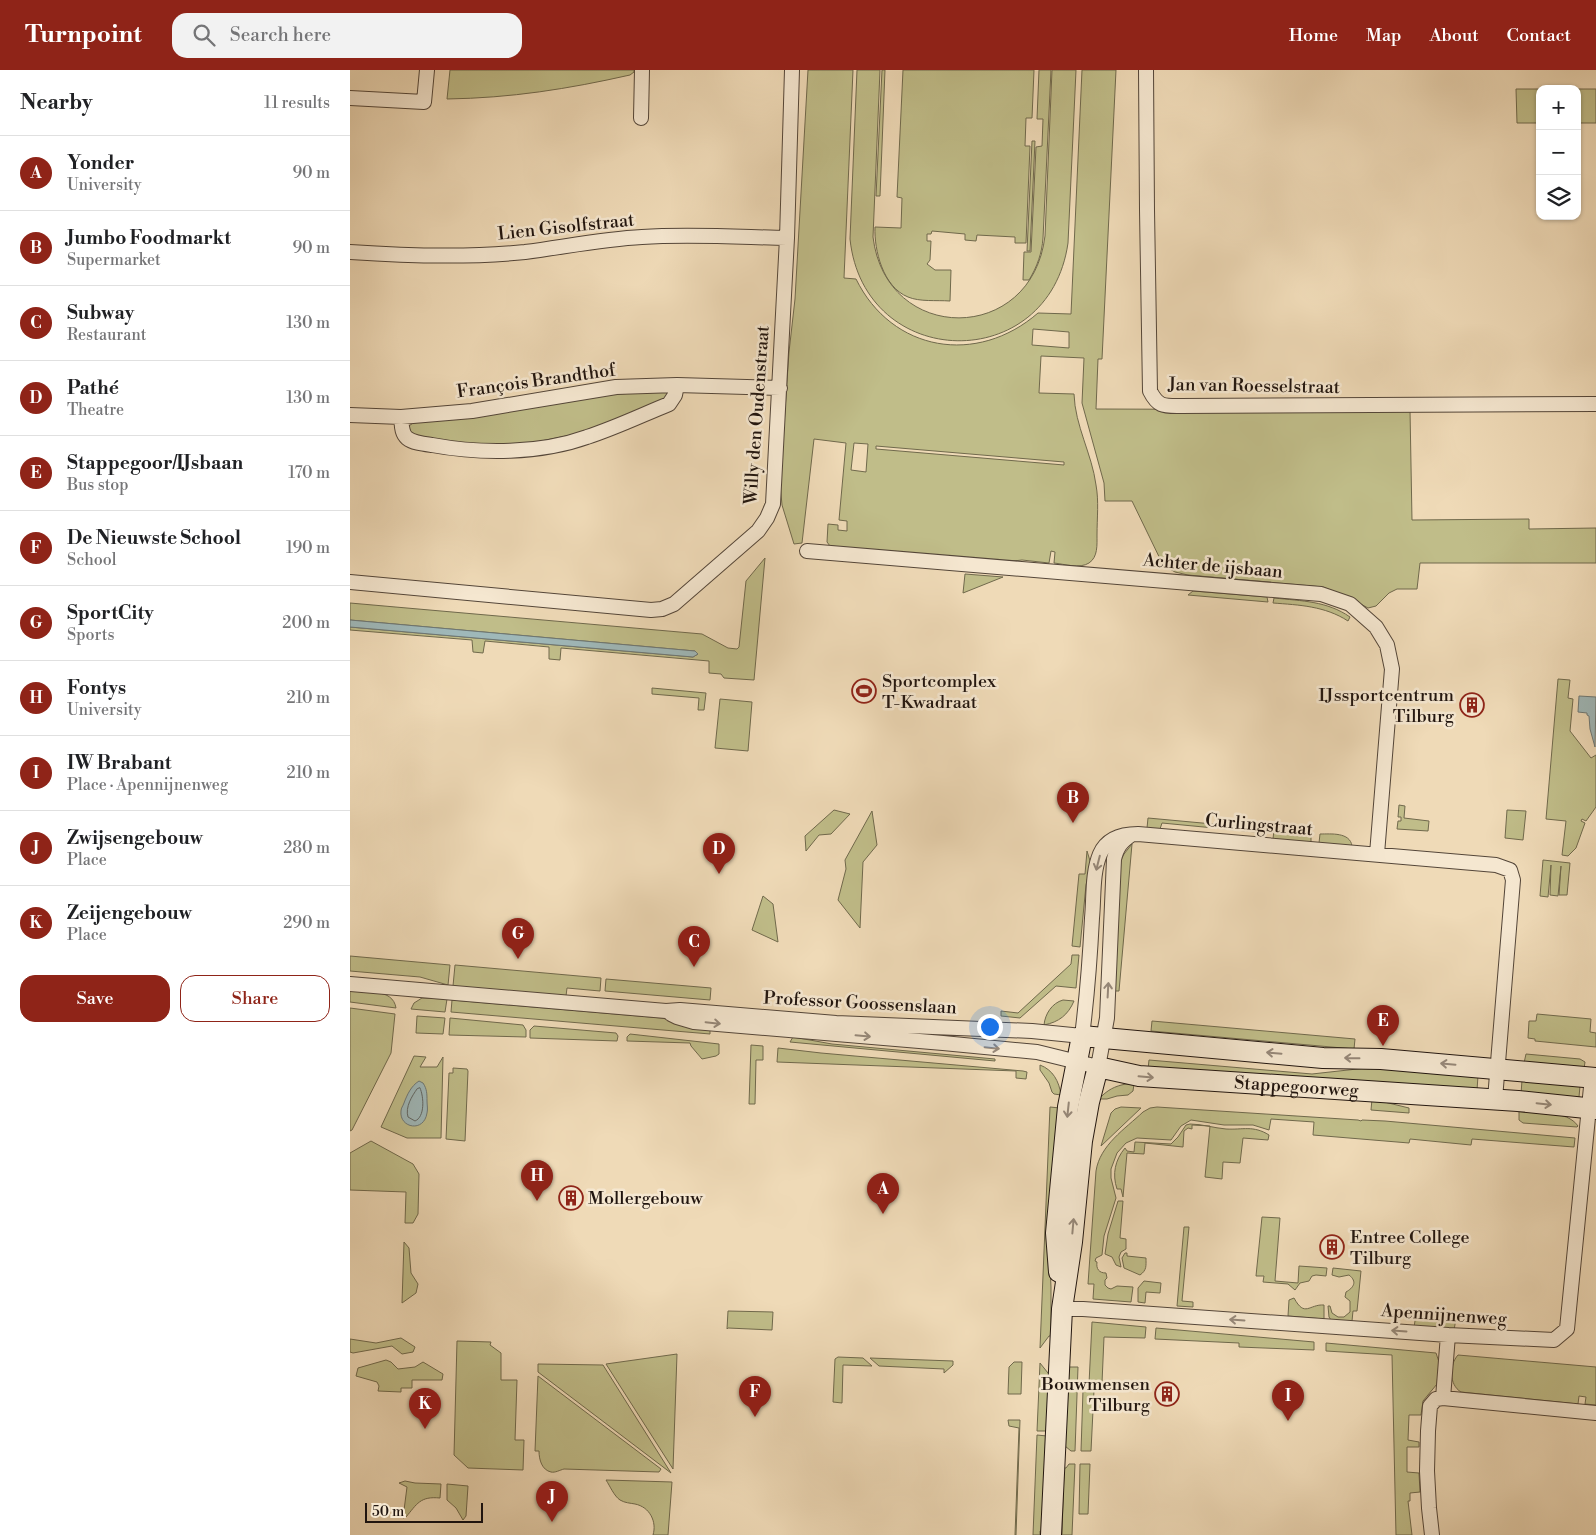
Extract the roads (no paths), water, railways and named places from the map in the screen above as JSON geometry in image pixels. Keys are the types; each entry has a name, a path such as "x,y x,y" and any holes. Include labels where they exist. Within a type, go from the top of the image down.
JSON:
{"street":[{"path":"350,98 424,102 426,70"},
{"path":"641,118 642,70"},
{"name":"Willy den Oudenstraat","path":"350,582 651,610 662,609 674,604 758,531 767,518 773,504 787,238 792,70"},
{"name":"Jan van Roesselstraat","path":"1146,70 1150,391 1155,402 1164,406 1596,404"},
{"name":"Lien Gisolfstraat","path":"350,252 413,256 456,256 524,252 642,237 720,236 787,238"},
{"path":"401,417 402,432 406,438 413,442 457,450 500,452 537,448 587,438 669,404 675,396 677,385"},
{"name":"François Brandthof","path":"350,415 401,417 472,411 616,388 677,385 780,388"},
{"name":"Achter de ijsbaan","path":"807,551 1321,594 1350,604 1376,626 1387,645 1392,669 1377,854"},
{"path":"1062,1308 1056,1233 1069,1100 1082,1036 1088,988 1095,872 1100,854 1107,844 1120,836 1135,834"},
{"path":"1051,1535 1062,1308 1072,1242 1082,1141 1107,1018 1114,858 1121,842 1135,834"},
{"name":"Curlingstraat","path":"1135,834 1377,854"},
{"path":"1377,854 1496,865 1510,870 1512,880 1495,1099"},
{"name":"Professor Goossenslaan","path":"350,984 666,1011 695,1011 836,1023 1032,1031 1082,1036"},
{"name":"Professor Goossenslaan","path":"666,1011 677,1018 694,1022 1037,1052 1076,1062"},
{"name":"Stappegoorweg","path":"1082,1036 1323,1058 1382,1059 1594,1078"},
{"name":"Stappegoorweg","path":"1076,1062 1145,1077 1495,1099 1593,1109"},
{"name":"Apennijnenweg","path":"1062,1308 1448,1335 1554,1340 1567,1329 1593,1109 1594,1078"},
{"path":"1443,1398 1448,1335"},
{"path":"1432,1535 1427,1471 1428,1431 1430,1406 1436,1399 1443,1398 1596,1413"}],"water":[{"path":"350,620 695,651 698,654 693,657 350,627"},
{"path":"1579,696 1596,697 1595,747 1589,716 1587,713 1578,712"},
{"path":"419,1081 423,1083 426,1089 427,1112 421,1124 412,1126 401,1117 401,1110 406,1097"}],"place":[{"name":"Sportcomplex T-Kwadraat","path":"864,691"},
{"name":"IJssportcentrum Tilburg","path":"1472,705"},
{"name":"Jumbo Foodmarkt","path":"1073,823"},
{"name":"Pathé","path":"719,874"},
{"name":"SportCity","path":"518,959"},
{"name":"Subway","path":"694,967"},
{"name":"Stappegoor/IJsbaan","path":"1383,1046"},
{"name":"Mollergebouw","path":"571,1198"},
{"name":"Fontys","path":"537,1201"},
{"name":"Yonder","path":"883,1214"},
{"name":"Entree College Tilburg","path":"1332,1247"},
{"name":"Bouwmensen Tilburg","path":"1167,1394"},
{"name":"De Nieuwste School","path":"755,1417"},
{"name":"IW Brabant","path":"1288,1421"},
{"name":"Zeijengebouw","path":"425,1429"},
{"name":"Zwijsengebouw","path":"552,1522"}]}
